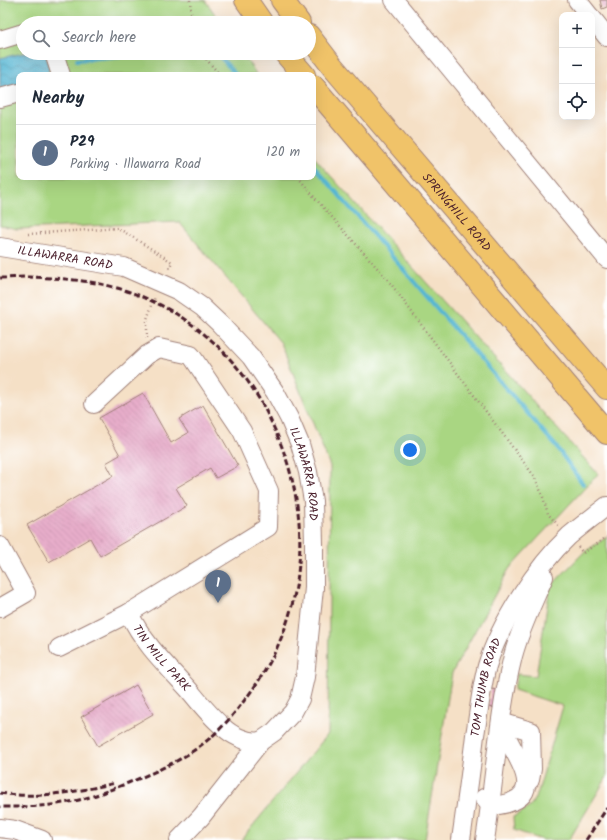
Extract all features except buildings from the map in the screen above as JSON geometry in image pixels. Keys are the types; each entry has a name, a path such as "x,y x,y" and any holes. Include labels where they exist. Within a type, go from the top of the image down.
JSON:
{"main road":[{"path":"246,0 257,16"},
{"path":"282,0 294,16"},
{"name":"SPRINGHILL ROAD","path":"316,45 337,72 607,388"},
{"path":"292,60 302,72"},
{"path":"316,90 607,433"}],"street":[{"path":"394,0 607,259"},
{"path":"577,0 587,12"},
{"path":"595,22 607,37"},
{"path":"0,40 16,35"},
{"path":"56,60 60,72"},
{"path":"0,98 16,94"},
{"name":"ILLAWARRA ROAD","path":"0,248 124,267 179,291 202,307 251,357 275,392 289,418 300,444 308,472 313,501 314,588 305,677 300,699 293,712 269,736 261,741 201,817 179,840"},
{"path":"94,404 147,354 159,348 191,355 242,431 269,491 268,527 129,613"},
{"name":"TOM THUMB ROAD","path":"461,840 483,684 491,656 499,636 519,598 554,552 571,535 607,506"},
{"name":"TOM THUMB ROAD","path":"571,535 607,521"},
{"path":"0,546 4,564 26,593 0,608"},
{"name":"TOM THUMB ROAD","path":"485,840 491,806 500,722 513,657 519,636 554,552"},
{"name":"TIN MILL PARK","path":"59,648 129,613 134,624 156,656 222,727 241,738 255,742 261,741"},
{"path":"500,722 508,743 525,773 526,782 523,792 520,795"},
{"path":"476,728 478,778 483,796 491,806 504,804 516,799 528,787 531,779 531,731 500,722"},
{"path":"0,828 15,830 42,840"}],"path":[{"path":"190,0 191,16"},
{"path":"208,60 218,72"},
{"path":"300,180 388,280 534,476 542,494 548,514 571,535 583,553 607,537"}],"green space":[{"path":"0,0 205,0 216,16 16,16 16,60 247,60 255,72 16,72 16,180 316,180 316,159 598,474 509,569 452,673 425,840 241,840 328,734 330,466 281,343 179,222 17,229 0,225"},
{"path":"607,537 607,777 569,840 542,840 514,830 513,817 530,807 538,792 563,706 514,690 517,674 536,676 550,587 583,553"}],"water":[{"path":"16,55 16,60 47,60 49,70 47,72 16,72 16,86 0,89 0,58"}],"waterway":[{"path":"223,60 233,72"},
{"path":"316,168 555,445 583,484"}],"railway":[{"path":"0,278 55,278 98,283 125,290 161,305 182,317 220,348 250,385 274,428 287,462 296,496 300,531 299,566 293,601 283,634 267,666 247,697 216,733 204,743 168,766 96,795 72,802 24,807 0,807"},
{"path":"0,793 14,795 58,794 115,783"},
{"path":"586,840 607,808"}],"place":[{"name":"P29","path":"218,603"}]}
